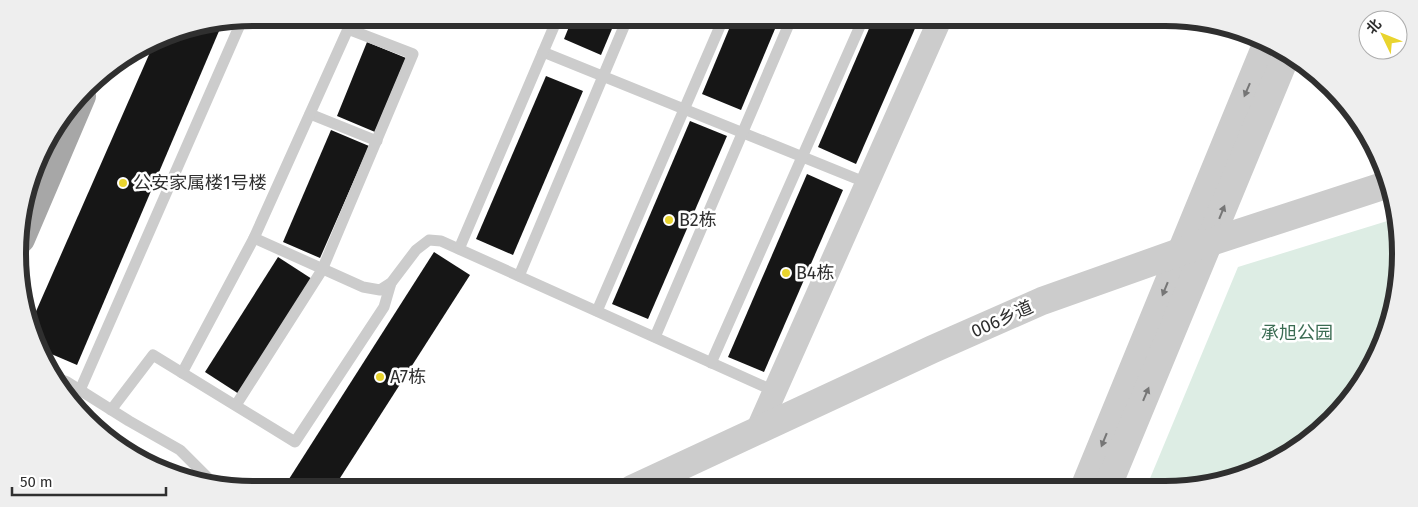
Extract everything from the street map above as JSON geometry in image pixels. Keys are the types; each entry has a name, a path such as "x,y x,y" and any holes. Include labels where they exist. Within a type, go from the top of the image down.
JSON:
{"main road":[{"path":"31,208 74,114"}],"street":[{"path":"756,431 937,26"},
{"path":"1087,481 1264,50"},
{"path":"1110,481 1284,61"},
{"name":"006乡道","path":"649,481 933,349 1042,301 1209,242 1382,187"}],"lane":[{"path":"459,250 543,52 551,26"},
{"path":"519,276 625,26"},
{"path":"596,311 720,26"},
{"path":"655,337 789,26"},
{"path":"711,363 860,26"},
{"path":"80,390 239,27"},
{"path":"182,372 254,238 348,29 413,54 322,270 236,405"},
{"path":"543,52 867,183"},
{"path":"310,114 376,141"},
{"path":"254,238 363,287 380,290 391,283 416,250 429,240 441,241 774,391"},
{"path":"111,410 153,355 295,442 384,307 391,283"},
{"path":"66,382 180,450 205,475"}],"green space":[{"name":"承旭公园","path":"1389,220 1392,254 1390,283 1380,327 1368,354 1353,380 1325,414 1291,442 1265,457 1238,469 1194,479 1149,481 1238,267"}],"building":[{"path":"569,26 613,26 601,55 564,39"},
{"path":"730,26 776,26 741,110 702,94"},
{"path":"870,26 916,26 856,164 818,147"},
{"name":"公安家属楼1号楼","path":"220,29 77,365 50,353 35,314 150,51 180,38"},
{"path":"367,42 406,58 375,132 337,116"},
{"path":"546,76 583,91 513,255 476,239"},
{"name":"B2栋","path":"690,121 727,136 648,319 612,304"},
{"path":"331,130 369,146 320,258 283,242"},
{"name":"B4栋","path":"807,174 843,190 764,372 728,357"},
{"name":"A7栋","path":"434,252 470,275 338,481 292,481 289,479"},
{"path":"278,257 312,279 239,394 205,372"}],"place":[{"name":"公安家属楼1号楼","path":"123,183"},
{"name":"B2栋","path":"669,220"},
{"name":"B4栋","path":"786,273"},
{"name":"A7栋","path":"380,377"}]}
